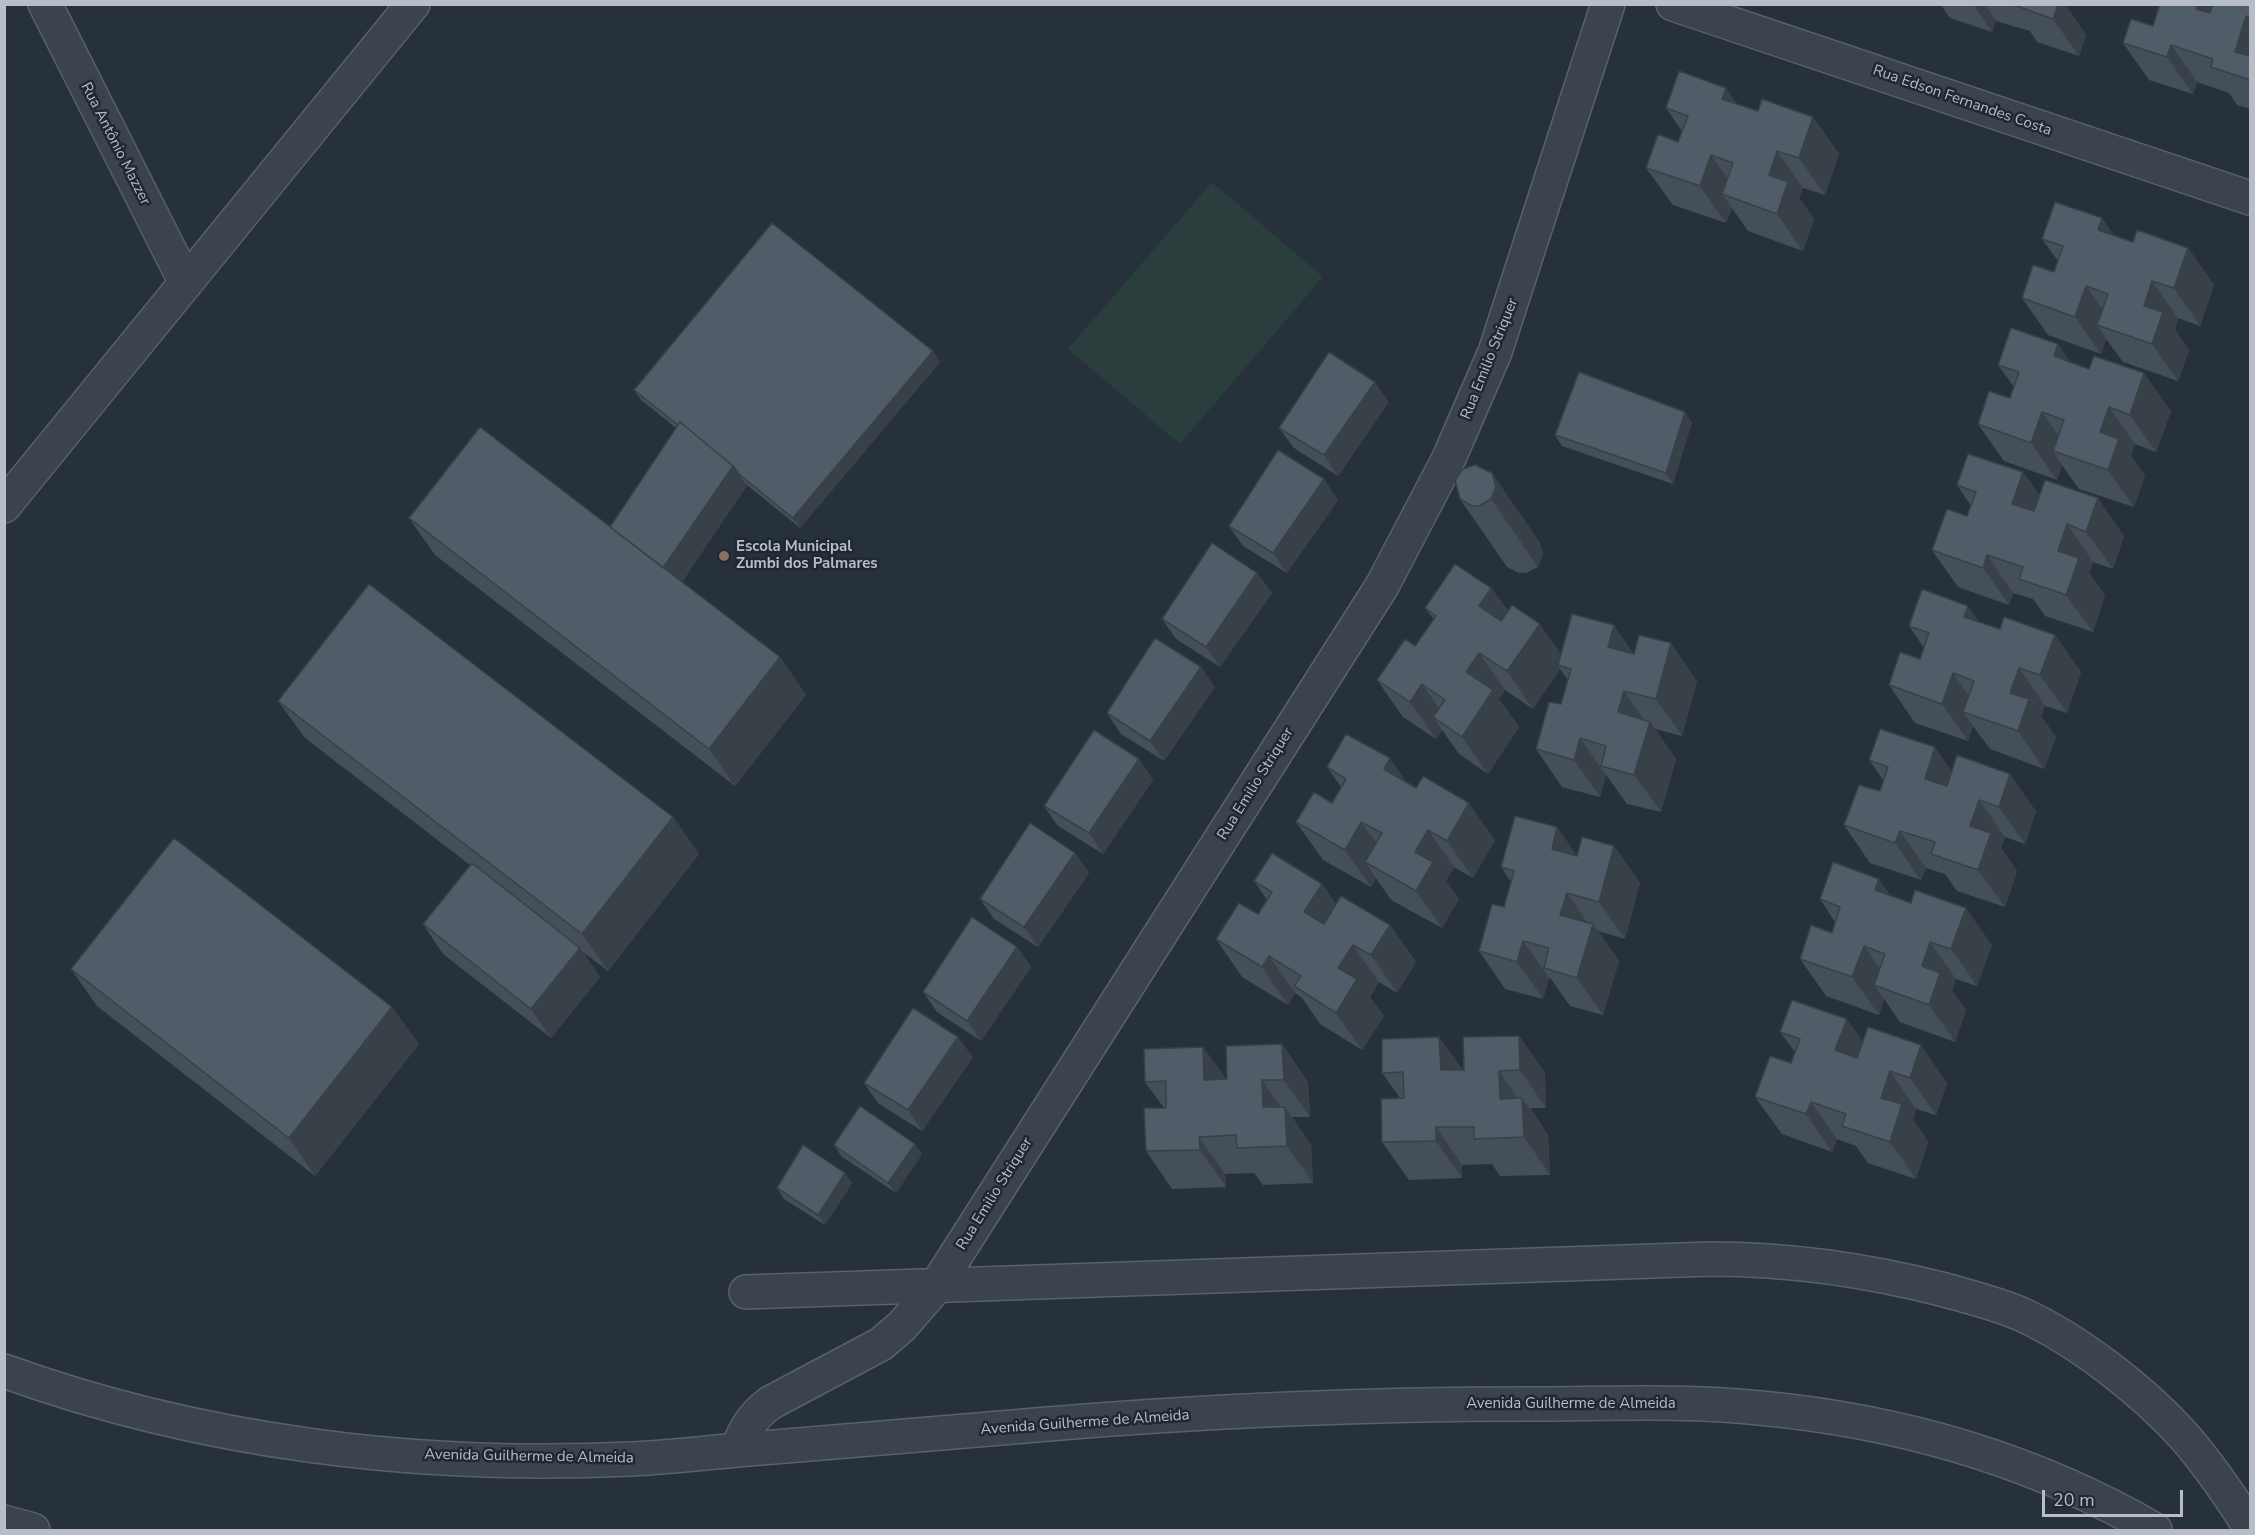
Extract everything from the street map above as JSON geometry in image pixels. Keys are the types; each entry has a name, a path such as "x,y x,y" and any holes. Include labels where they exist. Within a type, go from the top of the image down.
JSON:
{"street":[{"name":"Rua Antônio Mazzer","path":"45,4 186,283"},
{"path":"4,506 413,4"},
{"name":"Rua Emilio Striquer","path":"737,1450 746,1427 770,1402 881,1344 902,1326 935,1288 1393,566 1449,458 1495,352 1608,4"},
{"name":"Rua Edson Fernandes Costa","path":"1673,4 2250,198"},
{"path":"746,1292 935,1288 1711,1259 1759,1259 1855,1269 1960,1295 2023,1315 2067,1340 2126,1383 2183,1435 2250,1527"},
{"name":"Avenida Guilherme de Almeida","path":"4,1371 67,1394 222,1431 371,1452 471,1459 633,1459 1064,1423 1386,1405 1674,1404 1758,1407 1895,1428 1975,1451 2075,1488 2155,1530"},
{"path":"4,1394 67,1394"},
{"path":"4,1522 33,1530"}],"green space":[{"path":"1212,182 1323,277 1180,444 1068,349"}],"building":[{"path":"2011,4 2058,4 2053,19"},
{"path":"2160,4 2198,4 2196,9 2210,13 2213,4 2250,4 2250,18 2246,16 2235,52 2250,56 2250,80 2211,67 2213,59 2171,45 2167,57 2123,43 2131,19 2153,26"},
{"path":"1679,71 1726,88 1722,99 1758,111 1762,99 1813,117 1799,158 1777,151 1769,175 1788,182 1777,214 1722,194 1733,163 1711,155 1700,186 1646,168 1658,134 1678,142 1688,116 1666,108"},
{"path":"2055,202 2102,218 2098,230 2133,242 2137,230 2188,248 2174,288 2152,281 2144,306 2163,312 2152,344 2097,325 2108,294 2086,286 2075,317 2022,298 2033,265 2054,272 2063,246 2042,239"},
{"path":"772,223 933,351 793,518 680,422 678,425 634,390"},
{"path":"2011,328 2058,344 2054,356 2089,369 2094,356 2144,373 2130,415 2109,407 2100,432 2119,439 2108,470 2053,451 2064,420 2042,412 2031,443 1978,424 1989,391 2010,398 2019,372 1998,365"},
{"path":"1329,352 1375,382 1324,455 1279,428"},
{"path":"1579,372 1685,412 1666,473 1555,435"},
{"path":"680,422 733,466 663,568 610,527"},
{"path":"480,427 780,657 709,749 409,518"},
{"path":"1278,450 1324,479 1273,553 1229,526"},
{"path":"1968,454 2023,472 2012,504 2034,511 2045,480 2098,498 2086,532 2067,524 2058,551 2079,558 2066,595 2019,579 2023,567 1987,555 1983,568 1932,550 1947,509 1967,516 1976,492 1957,485"},
{"path":"1475,465 1492,473 1496,487 1491,499 1479,506 1472,506 1460,499 1455,480 1463,469"},
{"path":"1212,543 1257,573 1206,647 1162,619"},
{"path":"1455,564 1491,588 1479,606 1501,621 1512,605 1540,624 1507,671 1479,653 1466,672 1493,690 1462,737 1433,717 1445,700 1422,684 1410,702 1377,680 1405,639 1415,646 1436,616 1425,608"},
{"path":"369,584 673,817 582,934 278,701"},
{"path":"1922,589 1968,606 1964,617 2000,629 2004,617 2055,635 2040,675 2019,668 2010,693 2029,699 2018,731 1963,712 1974,681 1953,673 1942,704 1889,685 1900,652 1920,659 1929,633 1909,626"},
{"path":"1572,614 1614,625 1608,647 1634,654 1639,635 1671,643 1656,699 1624,691 1618,712 1650,722 1634,775 1601,766 1606,746 1580,738 1574,760 1536,749 1549,702 1561,704 1571,669 1558,665"},
{"path":"1155,638 1201,667 1150,741 1107,713"},
{"path":"1880,729 1935,747 1925,779 1947,786 1957,755 2010,774 1999,807 1979,800 1970,826 1991,833 1978,870 1931,854 1935,842 1900,831 1895,843 1844,825 1859,785 1880,791 1888,767 1869,760"},
{"path":"1094,730 1139,759 1089,833 1044,806"},
{"path":"1346,734 1390,758 1384,769 1416,788 1423,776 1469,803 1447,841 1428,830 1415,852 1433,862 1416,891 1365,862 1382,833 1361,822 1345,850 1296,822 1314,792 1332,803 1346,779 1327,767"},
{"path":"1515,816 1557,827 1552,849 1577,856 1582,837 1614,846 1599,902 1567,893 1560,915 1593,924 1577,978 1544,968 1549,948 1523,941 1517,962 1479,951 1492,904 1504,907 1514,871 1501,867"},
{"path":"1030,823 1075,853 1024,927 980,899"},
{"path":"174,838 392,1007 289,1138 71,969"},
{"path":"1272,853 1322,884 1304,912 1324,924 1341,896 1390,925 1371,955 1353,945 1338,968 1357,979 1336,1013 1294,986 1301,976 1269,956 1262,967 1216,939 1239,903 1258,914 1272,892 1254,881"},
{"path":"1833,862 1879,879 1875,890 1911,903 1915,890 1966,908 1951,949 1930,942 1922,966 1940,973 1929,1005 1874,985 1885,954 1864,946 1852,977 1800,959 1811,925 1832,933 1840,907 1820,899"},
{"path":"472,863 580,948 531,1009 423,924"},
{"path":"972,917 1017,947 967,1021 923,992"},
{"path":"1792,1000 1847,1019 1835,1050 1857,1058 1868,1027 1921,1045 1910,1078 1890,1071 1881,1098 1902,1104 1890,1142 1842,1126 1846,1114 1811,1102 1806,1114 1755,1097 1770,1056 1791,1063 1800,1039 1780,1032"},
{"path":"913,1008 958,1037 908,1110 864,1083"},
{"path":"1519,1036 1520,1070 1499,1071 1500,1099 1522,1098 1524,1137 1474,1139 1474,1127 1436,1127 1436,1141 1382,1142 1381,1099 1404,1098 1403,1072 1382,1073 1382,1039 1439,1037 1441,1070 1464,1070 1463,1037"},
{"path":"1282,1044 1284,1080 1262,1080 1263,1107 1285,1107 1287,1146 1237,1148 1236,1135 1199,1137 1200,1150 1146,1151 1144,1108 1166,1108 1166,1081 1145,1082 1144,1049 1203,1047 1204,1080 1227,1079 1226,1046"},
{"path":"860,1106 915,1144 888,1183 834,1145"},
{"path":"803,1145 845,1173 818,1215 777,1188"}],"place":[{"name":"Escola Municipal Zumbi dos Palmares","path":"724,556"}]}
